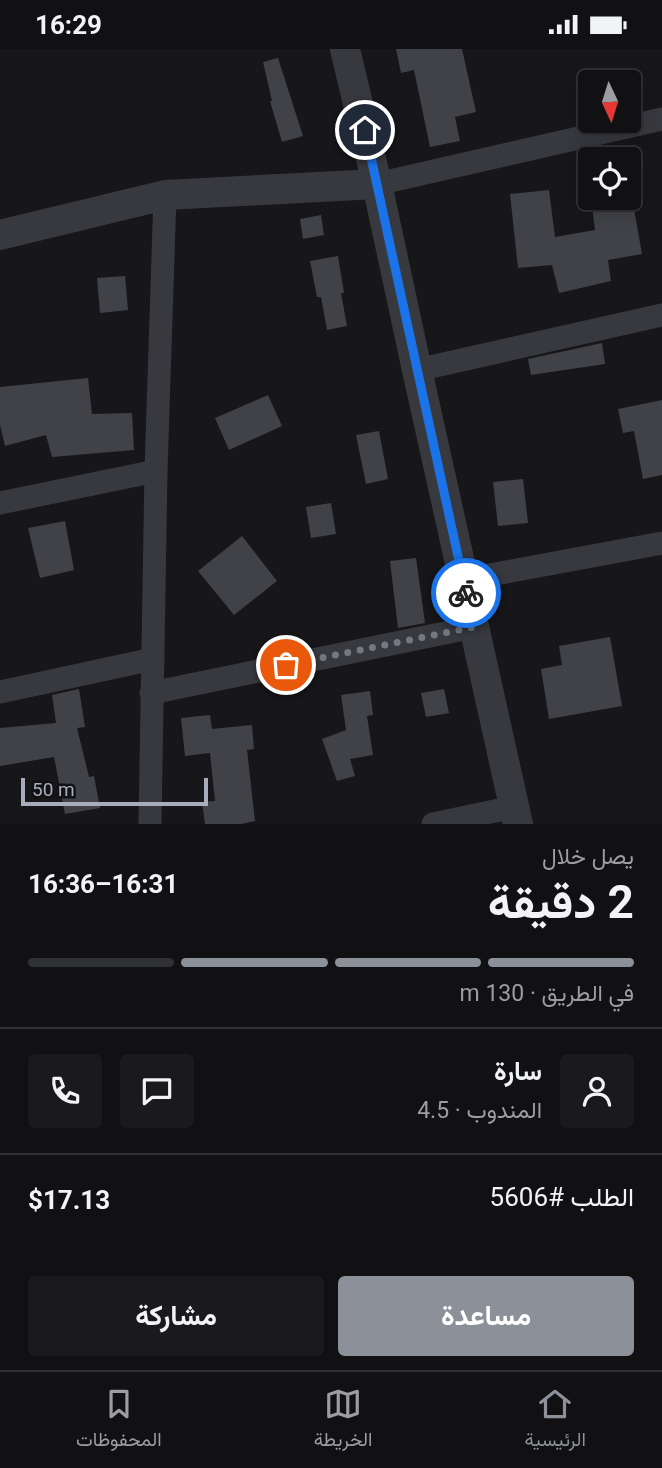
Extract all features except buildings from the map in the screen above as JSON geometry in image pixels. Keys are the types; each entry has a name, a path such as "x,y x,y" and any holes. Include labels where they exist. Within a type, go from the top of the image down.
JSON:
{"street":[{"path":"345,49 516,815 433,824"},
{"path":"0,235 165,195 377,184 662,118"},
{"path":"150,824 156,471 165,195"},
{"path":"417,370 662,315"},
{"path":"0,503 156,471"},
{"path":"463,580 662,543"},
{"path":"151,693 474,627"},
{"path":"0,692 153,659"}],"way so far":[{"path":"286,665 474,627 466,593"}],"route":[{"path":"365,130 466,593"}]}
